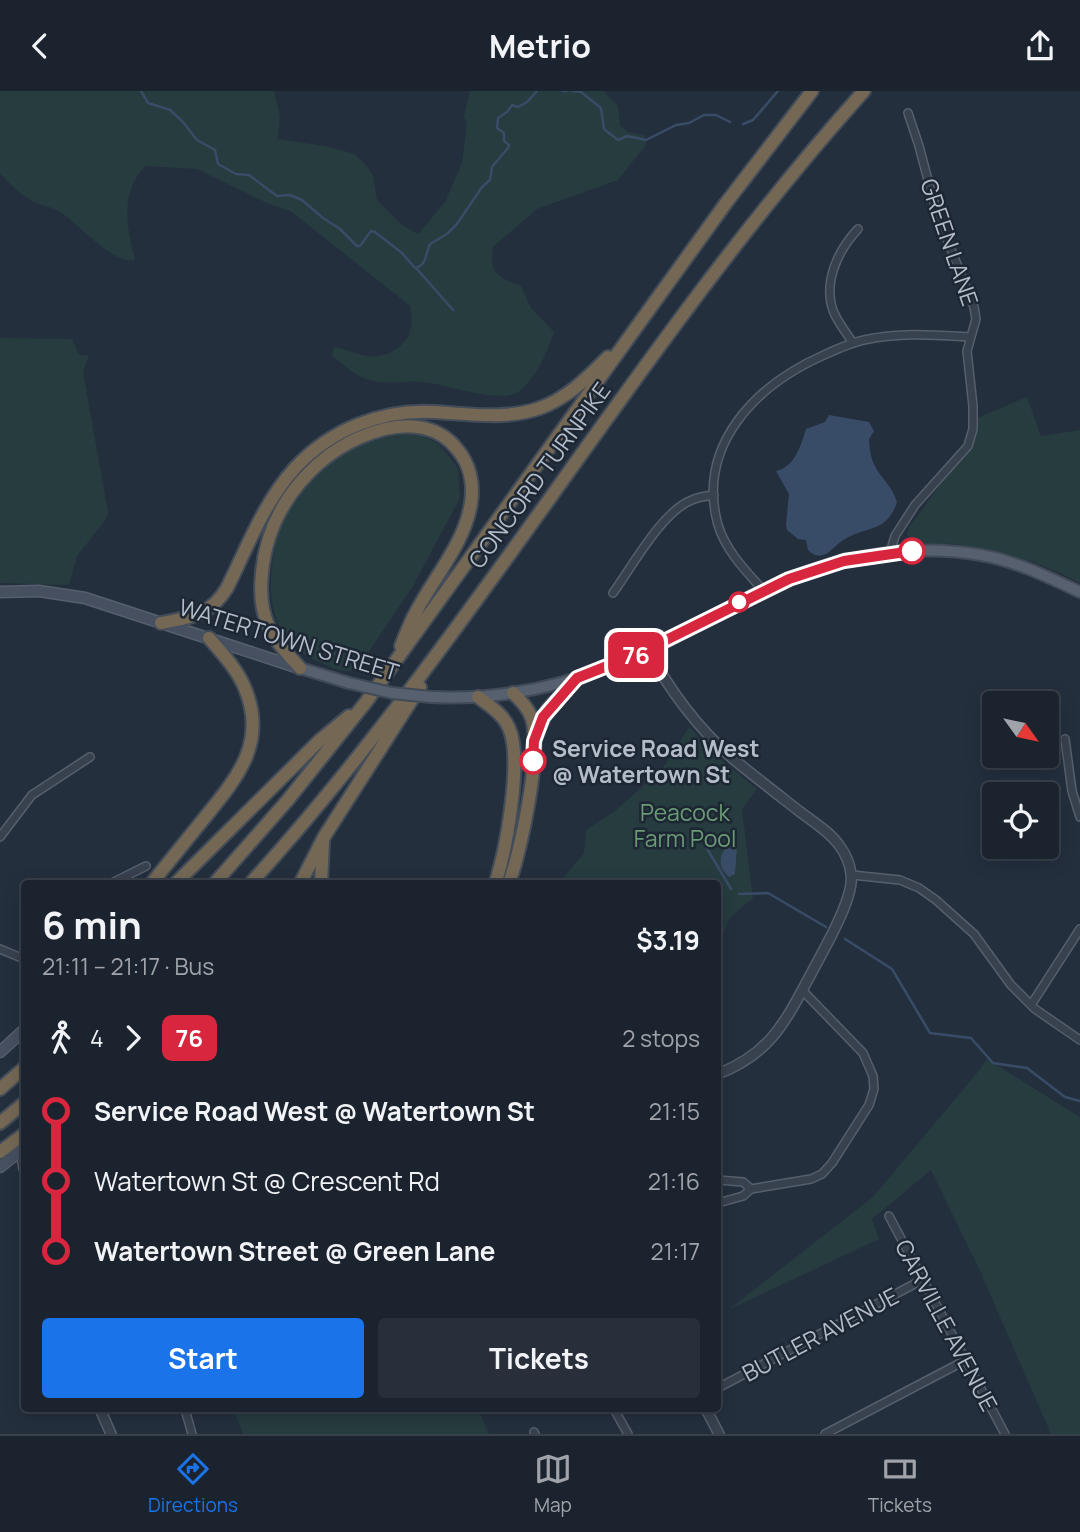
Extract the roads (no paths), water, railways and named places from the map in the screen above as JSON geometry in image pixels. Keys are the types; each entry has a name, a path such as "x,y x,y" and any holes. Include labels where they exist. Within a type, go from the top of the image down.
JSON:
{"highway":[{"name":"CONCORD TURNPIKE","path":"391,669 751,169 812,91"},
{"name":"CONCORD TURNPIKE","path":"253,880 354,761 695,297 780,189 864,91"},
{"path":"161,622 196,617 217,603 280,487 305,458 331,439 362,423 399,413 500,415 536,409 572,390 629,338"},
{"path":"217,880 287,800 391,669 415,613 462,532 472,497 468,468 456,448 435,431 412,426 396,427 373,433 332,453 302,479 279,513 264,559 262,607 273,635 300,668"},
{"path":"154,880 237,777 250,745 252,717 245,687 209,638"},
{"path":"302,880 323,838 414,699 438,650"},
{"path":"534,741 545,713 577,678"},
{"path":"510,880 527,810 534,741 531,715 513,693"},
{"path":"478,697 506,722 513,745 508,826 496,880"},
{"path":"179,880 320,740 366,702"},
{"path":"321,880 323,838"},
{"path":"0,1089 21,1071"},
{"path":"0,1123 21,1106"},
{"path":"0,1152 21,1136"}],"main road":[{"name":"WATERTOWN STREET","path":"0,592 39,591 73,596 349,683 392,693 431,697 478,697 513,693 577,678 648,649 763,590 823,566 890,553 933,551 1005,560 1080,592"},
{"path":"0,1052 21,1033"},
{"path":"0,1167 21,1151"}],"street":[{"name":"GREEN LANE","path":"890,553 895,536 915,505 968,446 973,429 967,351 976,319 974,307 937,214 908,113"},
{"path":"853,343 834,313 830,297 836,259 858,229"},
{"path":"763,590 728,549 719,527 713,483 724,442 748,407 796,369 853,343 908,334 971,337"},
{"path":"613,593 673,513 691,500 714,495"},
{"path":"648,649 684,705 709,735 732,758 838,843 846,856 852,875 847,900 802,990 781,1025 757,1054 739,1066 721,1073"},
{"path":"1065,739 1072,791 1080,817"},
{"path":"0,837 32,795 90,757"},
{"path":"118,880 146,866"},
{"path":"852,875 900,880 927,894 974,934 1011,985 1031,1005 1080,1040"},
{"path":"1031,1005 1080,929"},
{"path":"0,949 21,958"},
{"path":"721,1202 743,1196 751,1189 811,1179 822,1174 869,1105 874,1089 873,1076 863,1053 802,990"},
{"path":"721,1181 743,1182 751,1189"},
{"name":"CARVILLE AVENUE","path":"889,1216 1005,1434"},
{"name":"BUTLER AVENUE","path":"721,1386 922,1280"},
{"path":"825,1434 966,1360"},
{"path":"101,1412 111,1434"},
{"path":"186,1412 192,1434"},
{"path":"616,1412 628,1434"},
{"path":"708,1412 719,1434"}],"water":[{"path":"829,415 869,422 874,431 869,439 873,461 897,502 893,512 882,524 853,535 819,556 808,550 806,540 798,539 787,530 789,494 776,471 783,469 793,460 806,429 825,422"},
{"path":"728,844 737,848 735,874 729,877 721,861"}],"waterway":[{"path":"141,91 148,103 170,110 197,140 215,150 218,164 236,174 249,175 277,196 290,195 302,200 340,229 357,246 360,246 371,231 375,232 402,253 415,268 424,261 430,244 457,224 482,187 490,180 492,167 508,148 504,133 497,128 498,118 512,105 518,107 527,102 537,91"},
{"path":"562,91 567,91"},
{"path":"572,91 581,92 601,108 604,129 618,140 627,136 646,140 704,115 716,115 730,122"},
{"path":"743,124 753,120 778,91"},
{"path":"417,269 453,310"},
{"path":"702,840 731,889"},
{"path":"739,894 768,893 826,927"},
{"path":"845,939 892,969 930,1033 971,1038 993,1063 1027,1068 1065,1097 1080,1101"}],"place":[{"name":"Service Road West @ Watertown St","path":"533,761"}],"park label":[{"name":"Peacock Farm Pool","path":"685,825"}]}
